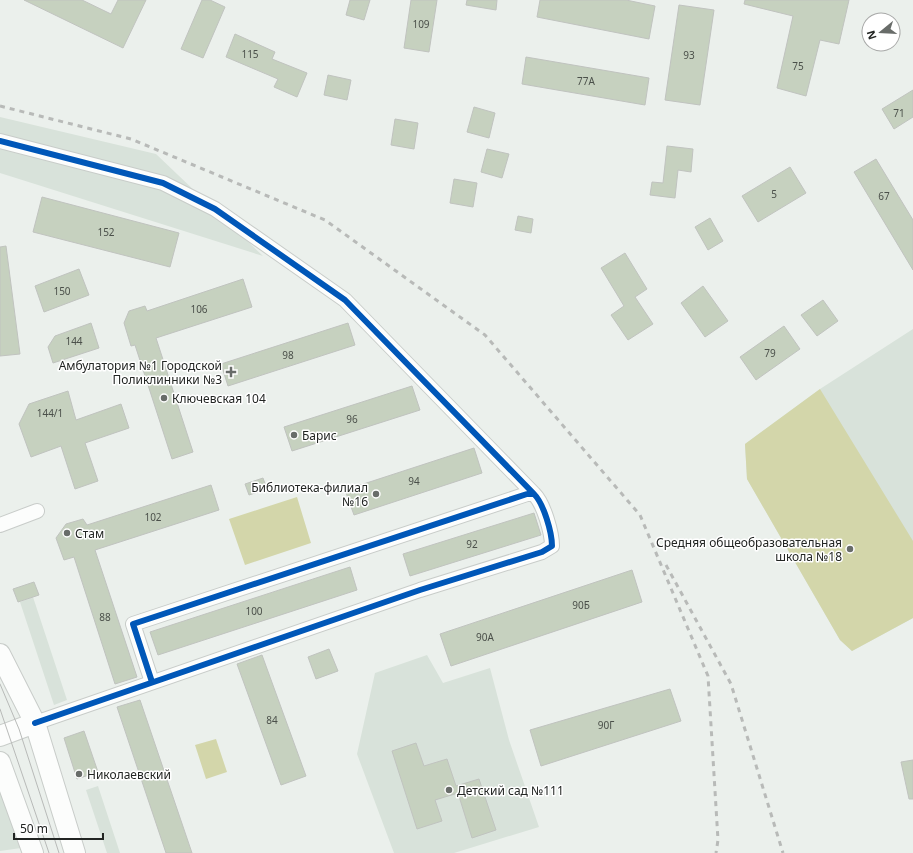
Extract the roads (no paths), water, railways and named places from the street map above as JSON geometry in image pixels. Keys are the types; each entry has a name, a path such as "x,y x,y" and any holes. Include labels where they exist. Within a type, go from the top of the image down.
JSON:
{"main road":[{"path":"0,654 35,723 75,853"},
{"path":"0,736 35,723"},
{"path":"0,762 33,853"}],"street":[{"path":"0,141 163,183 215,209 345,300 534,494 539,500 552,538 552,546 542,552 420,590 35,723"},
{"path":"152,682 133,624 527,494 534,494"},
{"path":"0,525 37,511"}],"tram line":[{"path":"0,684 19,729 59,853"},
{"path":"0,709 49,853"}],"railway":[{"path":"0,106 131,139 325,220 485,335 640,515 708,676 718,840 716,853"},
{"path":"666,565 731,684 783,853"}],"place":[{"name":"Амбулатория №1 Городской Поликлинники №3","path":"231,372"},
{"name":"Ключевская 104","path":"164,398"},
{"name":"Барис","path":"294,435"},
{"name":"Библиотека-филиал №16","path":"376,494"},
{"name":"Стам","path":"67,533"},
{"name":"Средняя общеобразовательная школа №18","path":"850,549"},
{"name":"Николаевский","path":"79,774"},
{"name":"Детский сад №111","path":"449,790"}]}
